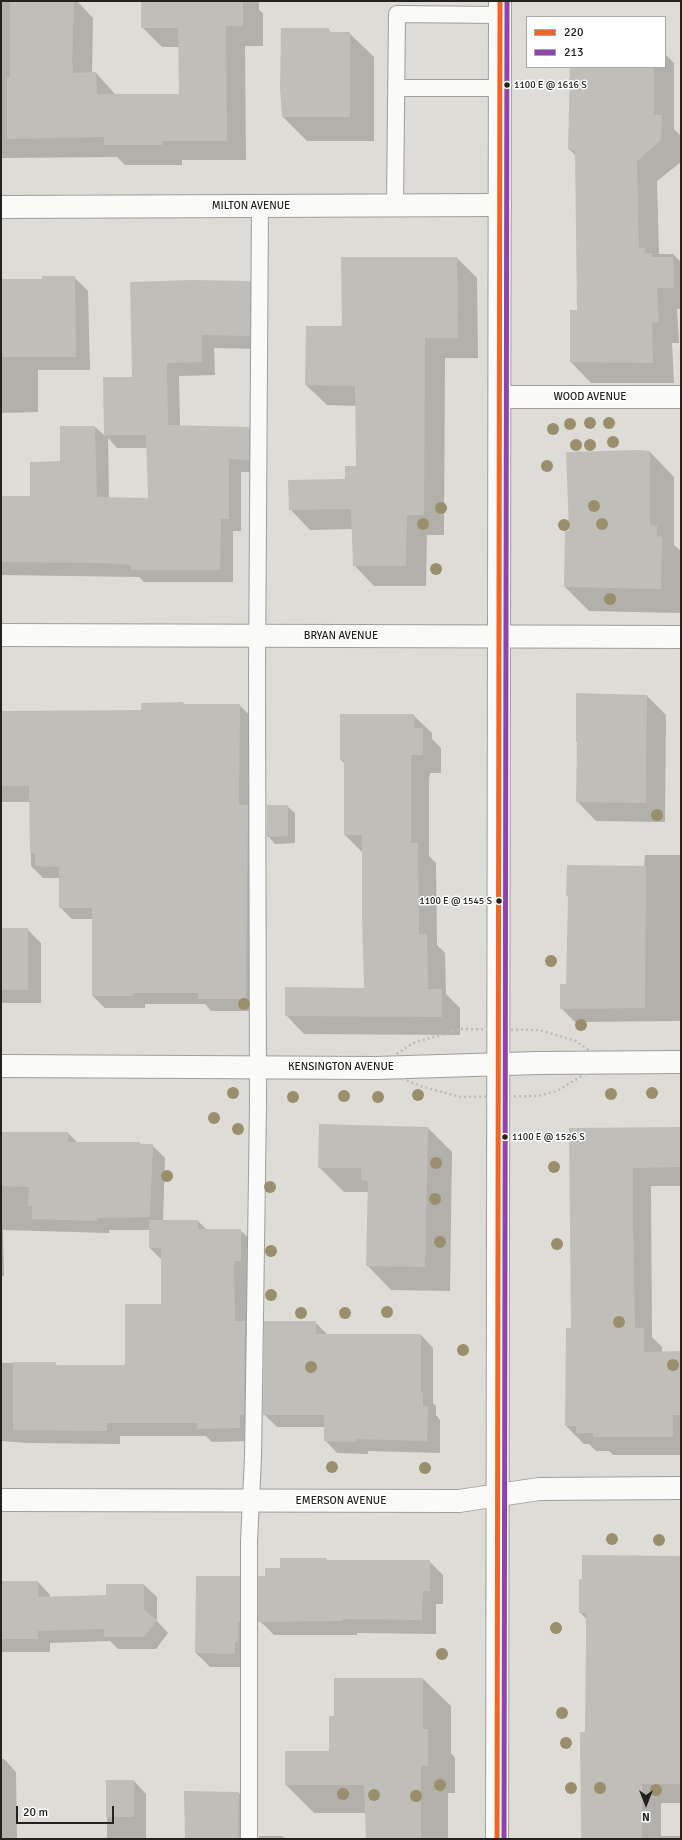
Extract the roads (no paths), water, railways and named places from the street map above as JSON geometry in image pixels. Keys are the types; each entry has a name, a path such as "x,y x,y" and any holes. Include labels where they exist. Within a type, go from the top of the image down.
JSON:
{"street":[{"path":"497,1839 500,8"},
{"name":"MILTON AVENUE","path":"1,207 500,205"},
{"name":"WOOD AVENUE","path":"500,397 681,397"},
{"name":"BRYAN AVENUE","path":"1,635 681,637"},
{"name":"KENSINGTON AVENUE","path":"1,1066 376,1068 499,1064 681,1062"},
{"name":"EMERSON AVENUE","path":"1,1500 458,1501 539,1489 681,1488"}],"lane":[{"path":"395,206 397,14 500,8"},
{"path":"396,88 500,88"},
{"path":"249,1839 249,1542 253,1457 258,1067 257,674 260,206"}],"place":[{"name":"1100 E @ 1616 S","path":"507,85"},
{"name":"1100 E @ 1545 S","path":"499,901"},
{"name":"1100 E @ 1526 S","path":"505,1137"}]}
